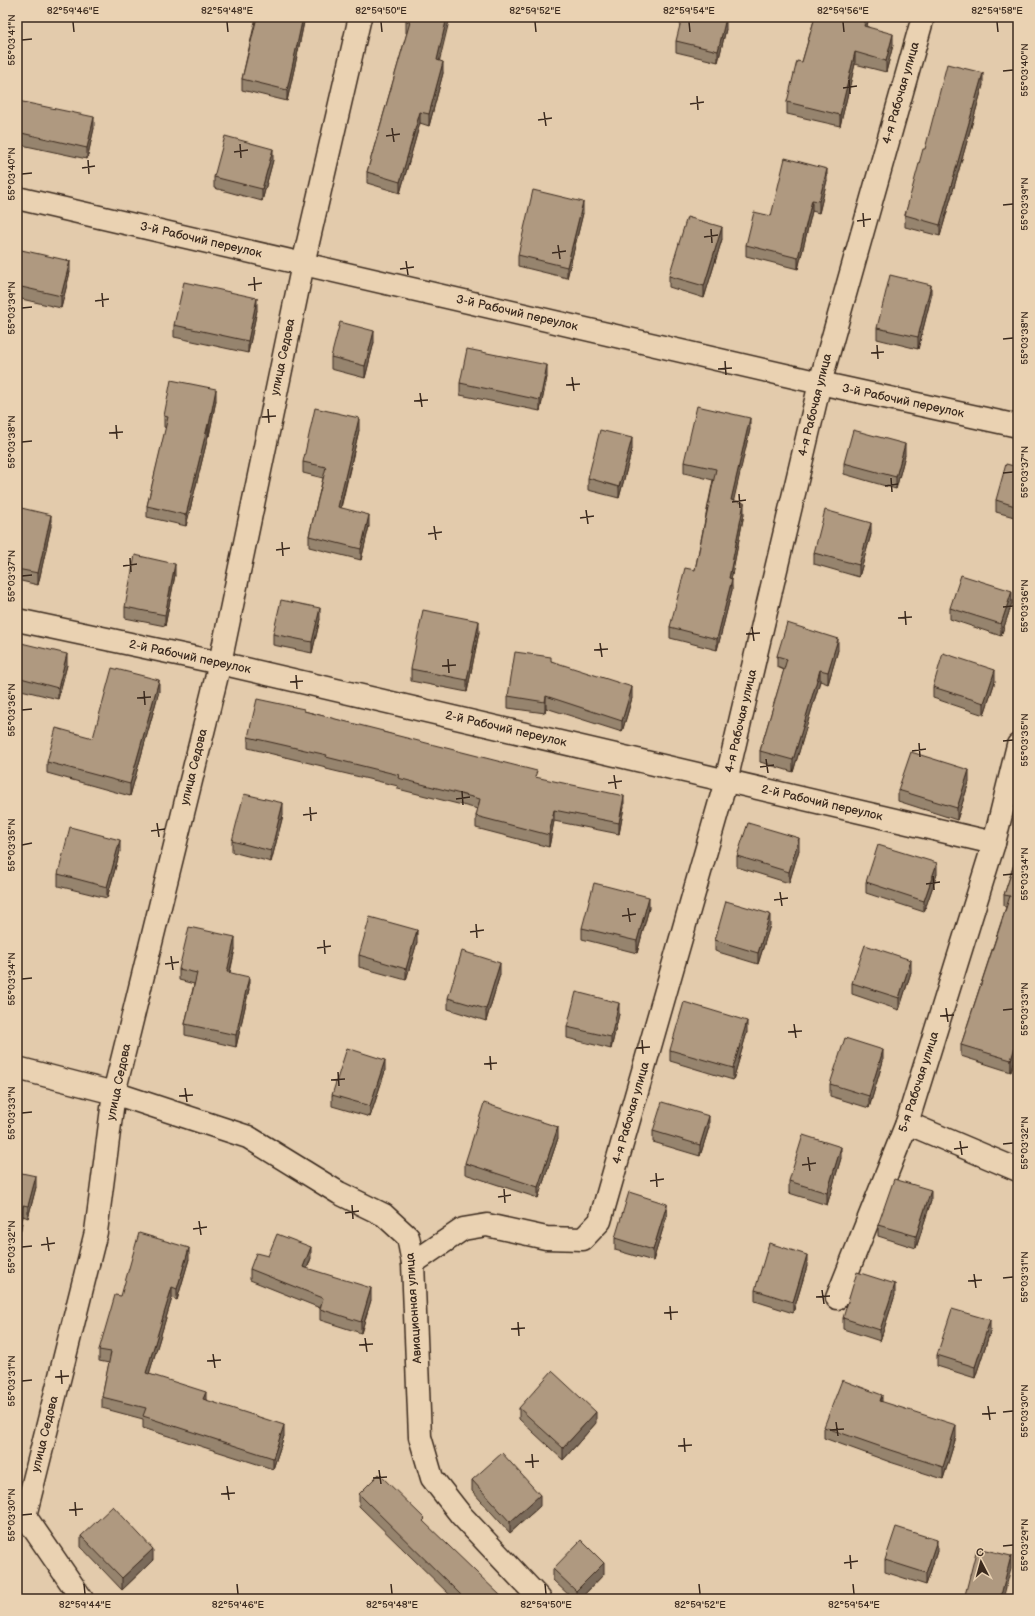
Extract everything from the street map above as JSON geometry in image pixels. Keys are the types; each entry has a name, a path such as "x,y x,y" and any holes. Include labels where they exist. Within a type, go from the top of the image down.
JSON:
{"street":[{"name":"улица Седова","path":"21,1514 96,1232 114,1093 220,663 302,264 360,17"},
{"name":"4-я Рабочая улица","path":"413,1263 463,1229 487,1225 546,1238 583,1239 600,1221 726,781 820,383 923,17"},
{"name":"3-й Рабочий переулок","path":"17,198 820,383 1018,426"},
{"name":"2-й Рабочий переулок","path":"17,620 220,663 994,843"},
{"name":"5-я Рабочая улица","path":"837,1298 907,1123 994,843 1018,745"},
{"name":"Авиационная улица","path":"17,1068 114,1093 248,1136 339,1193 384,1215 408,1237 413,1263 420,1437 432,1478 461,1515 540,1599"},
{"path":"907,1123 1018,1170"},
{"path":"21,1514 82,1599"}],"building":[{"path":"257,17 303,17 287,90 242,79"},
{"path":"407,17 447,17 437,60 443,62 429,114 420,112 400,182 367,172 410,22 406,21"},
{"path":"682,17 726,18 718,51 676,41"},
{"path":"815,17 866,17 864,26 893,34 886,61 855,52 840,115 787,102 797,61 802,62"},
{"path":"947,64 983,73 940,225 905,215 923,149 925,149"},
{"path":"18,101 94,117 87,148 17,132"},
{"path":"225,136 273,149 262,189 214,177"},
{"path":"785,158 827,169 819,201 812,200 798,258 746,245 754,212 771,216"},
{"path":"533,190 583,202 567,267 518,255"},
{"path":"687,217 722,227 704,286 669,276"},
{"path":"17,249 70,261 61,296 17,286"},
{"path":"890,275 931,285 918,337 877,328"},
{"path":"184,282 257,298 248,341 174,325"},
{"path":"340,322 374,331 365,366 331,357"},
{"path":"467,349 547,365 540,400 460,383"},
{"path":"171,380 216,389 209,425 208,424 186,515 147,506 168,417 164,416"},
{"path":"697,406 750,418 731,500 744,503 729,578 732,579 717,639 670,627 685,568 695,570 716,469 684,462"},
{"path":"315,408 359,418 338,507 369,515 361,549 309,536 326,467 303,462"},
{"path":"600,430 632,438 619,487 588,478"},
{"path":"853,430 905,444 896,477 844,463"},
{"path":"1006,464 1018,467 1018,507 996,500"},
{"path":"17,507 51,515 38,573 17,569"},
{"path":"825,510 871,523 859,565 814,553"},
{"path":"135,555 175,564 165,615 125,607"},
{"path":"961,575 1012,591 1001,624 950,608"},
{"path":"281,600 320,608 312,642 273,634"},
{"path":"423,610 479,621 467,680 411,669"},
{"path":"787,623 838,639 828,672 820,670 793,760 760,751 787,659 777,656"},
{"path":"17,642 67,654 58,688 17,677"},
{"path":"515,652 551,657 551,661 632,687 622,721 546,696 545,702 508,696"},
{"path":"943,653 995,670 984,703 933,687"},
{"path":"112,668 159,680 130,784 47,762 56,728 93,738"},
{"path":"257,699 304,709 304,711 537,771 535,777 624,796 619,823 554,810 549,835 476,816 480,799 398,778 399,775 326,757 327,755 248,737"},
{"path":"911,752 969,770 957,808 898,790"},
{"path":"244,794 283,803 271,851 232,841"},
{"path":"748,823 799,838 789,872 737,856"},
{"path":"70,827 120,840 107,887 58,874"},
{"path":"878,845 937,863 924,901 866,882"},
{"path":"1018,852 1018,1037 1011,1060 961,1045 1010,896 1004,895"},
{"path":"594,883 649,897 637,941 582,928"},
{"path":"726,901 770,914 758,953 715,940"},
{"path":"370,917 417,930 406,969 359,955"},
{"path":"189,927 235,937 227,972 249,977 236,1035 185,1024 197,973 179,969"},
{"path":"865,945 911,960 899,998 852,983"},
{"path":"462,951 500,963 486,1009 448,998"},
{"path":"17,960 21,961 17,976"},
{"path":"576,992 619,1003 611,1037 567,1027"},
{"path":"684,1002 747,1021 733,1068 670,1050"},
{"path":"845,1038 883,1050 869,1096 830,1084"},
{"path":"347,1048 385,1060 370,1106 332,1095"},
{"path":"662,1102 709,1116 700,1145 653,1131"},
{"path":"484,1103 558,1127 538,1187 465,1163"},
{"path":"803,1135 841,1147 827,1193 789,1181"},
{"path":"17,1172 36,1176 28,1206 23,1205 17,1240"},
{"path":"894,1179 931,1190 916,1236 878,1225"},
{"path":"629,1192 667,1204 653,1250 615,1238"},
{"path":"139,1233 189,1248 177,1289 172,1287 146,1373 206,1392 203,1399 284,1425 273,1458 143,1416 146,1408 102,1397 111,1352 99,1350 115,1295 121,1296"},
{"path":"277,1234 311,1247 303,1267 371,1288 361,1322 320,1309 323,1298 250,1269 256,1253 268,1256"},
{"path":"769,1243 807,1255 793,1302 755,1290"},
{"path":"857,1272 895,1284 880,1330 843,1318"},
{"path":"952,1309 990,1320 975,1367 937,1355"},
{"path":"552,1371 596,1412 563,1448 519,1408"},
{"path":"842,1380 882,1395 880,1401 956,1425 943,1467 824,1427"},
{"path":"502,1453 540,1495 510,1522 472,1480"},
{"path":"379,1474 425,1519 423,1521 502,1597 500,1599 465,1599 359,1494"},
{"path":"113,1506 153,1549 122,1578 81,1536"},
{"path":"896,1527 937,1540 926,1573 885,1560"},
{"path":"581,1540 604,1563 576,1591 553,1569"},
{"path":"977,1548 1011,1556 1000,1599 964,1599"}]}
